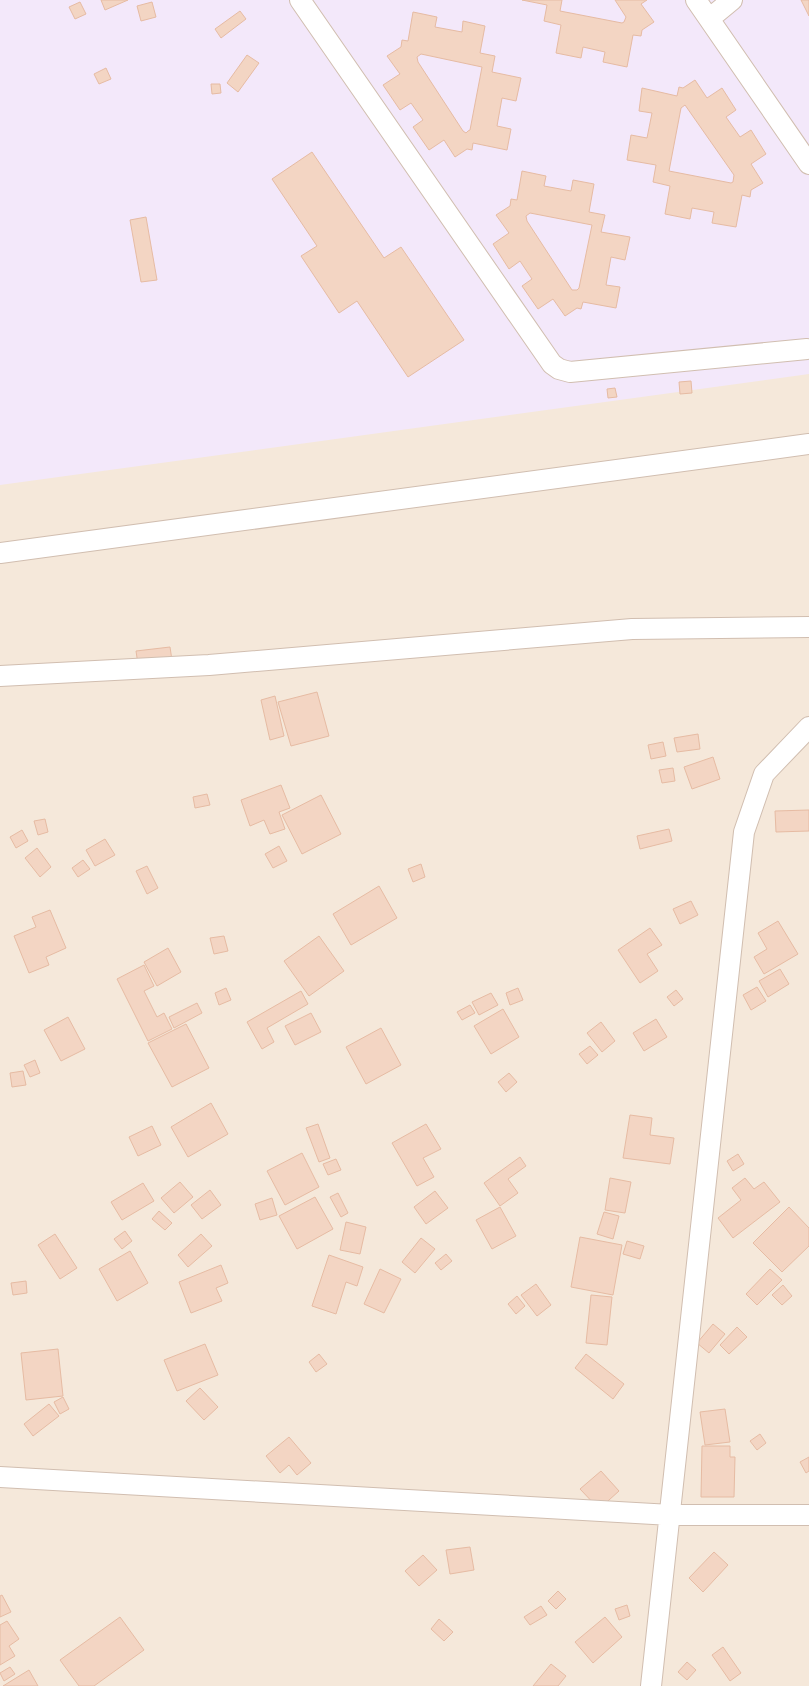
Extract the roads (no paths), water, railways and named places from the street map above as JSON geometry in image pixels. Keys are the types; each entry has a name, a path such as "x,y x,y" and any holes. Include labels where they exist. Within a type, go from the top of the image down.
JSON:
{"street":[{"path":"300,0 552,364 560,370 570,372 808,349"},
{"path":"696,0 809,164"},
{"path":"709,20 732,0"},
{"path":"0,553 809,444"},
{"path":"0,676 209,665 632,629 809,627"},
{"path":"651,1686 744,832 764,774 809,727"},
{"path":"0,1477 671,1515 809,1515"}]}
